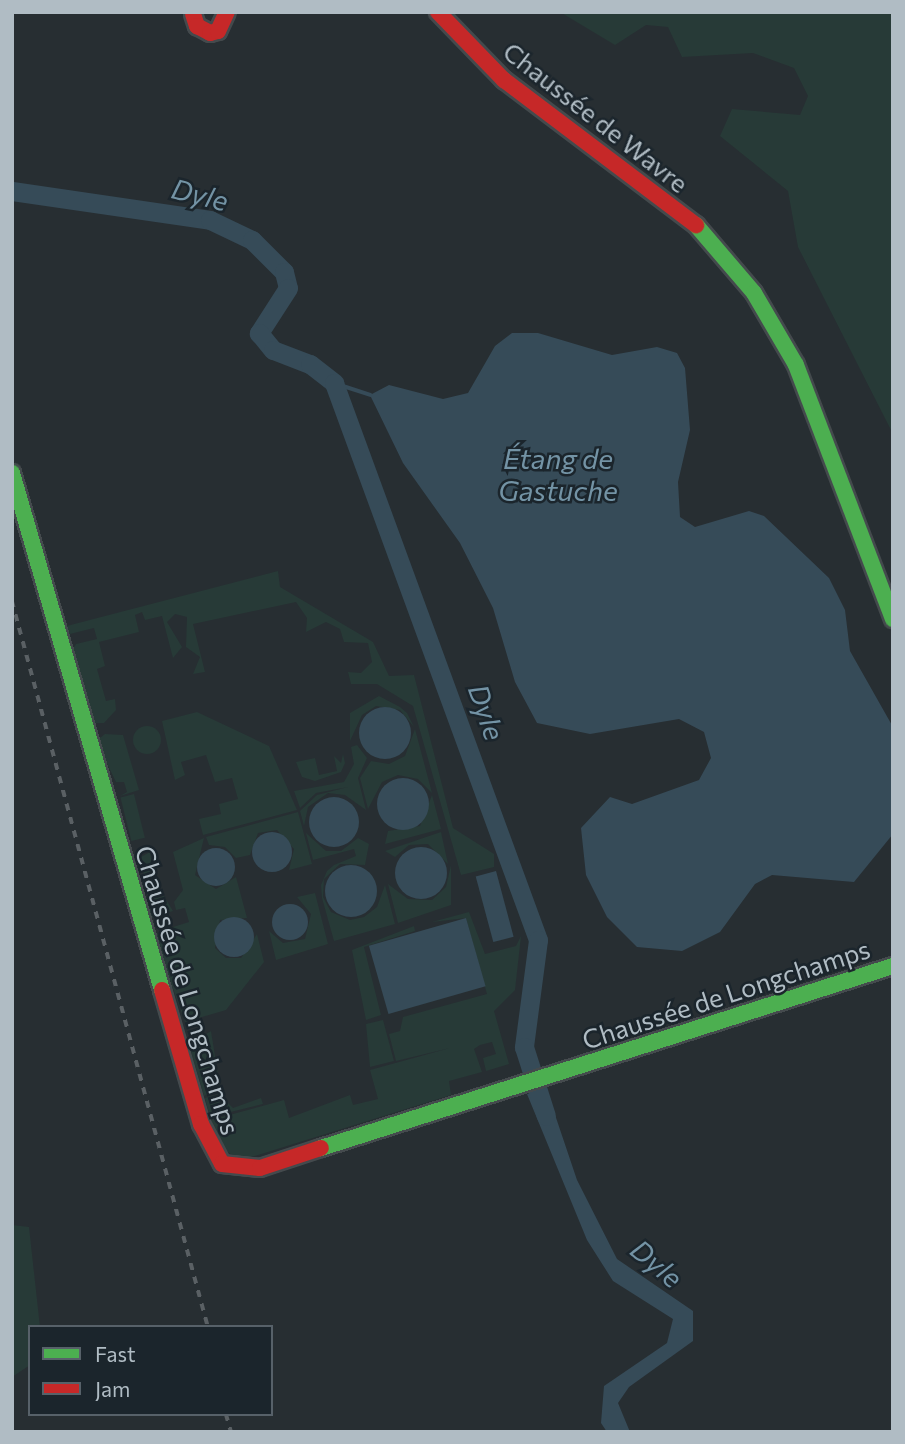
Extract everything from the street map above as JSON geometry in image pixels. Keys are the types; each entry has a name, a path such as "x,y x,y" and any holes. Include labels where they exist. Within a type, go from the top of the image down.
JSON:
{"street":[{"path":"192,13 197,26 210,33 227,12"},
{"name":"Chaussée de Wavre","path":"438,12 504,80 698,228 754,293 796,365 893,619"},
{"name":"Chaussée de Longchamps","path":"12,473 53,630 212,1153 233,1169 260,1168 893,966"}],"green space":[{"path":"560,12 893,12 893,434 798,247 788,191 720,136 732,109 800,115 808,96 794,68 753,53 682,57 668,27 646,25 615,45"},
{"path":"278,571 280,587 373,642 389,676 414,675 453,828 494,854 494,867 461,875 413,706 377,684 351,684 348,672 361,673 372,662 368,643 344,642 340,629 326,622 306,632 307,618 296,602 193,624 205,672 193,674 200,657 186,647 187,617 175,614 167,622 182,647 173,658 162,616 145,620 142,612 135,615 139,632 99,642 105,666 97,669 106,701 115,699 116,710 104,723 92,723 68,657 76,644 97,639 94,628 66,635 59,628"},
{"path":"379,696 407,713 414,727 400,710 376,706 362,715 350,741 350,713"},
{"path":"197,712 269,746 297,810 203,835 199,819 221,814 219,804 238,799 232,778 215,782 206,755 181,762 185,775 175,780 162,721"},
{"path":"147,726 157,730 161,740 157,750 147,754 137,750 133,740 137,730"},
{"path":"415,729 432,793 418,779 398,775 382,782 368,809 360,778 371,761 389,764 405,756"},
{"path":"105,734 123,735 139,790 120,796 127,792 124,782 116,782 96,741"},
{"path":"357,745 367,758 358,778 366,810 345,795 328,793 308,807 304,826 300,811 317,795 348,787 316,793 300,808 294,791 344,782 354,764 351,747"},
{"path":"343,754 345,763 341,772 315,781 302,777 296,762 315,758 319,775 337,771 334,756 341,763"},
{"path":"134,794 145,838 131,841 120,797"},
{"path":"432,795 441,829 385,844 388,831 420,826"},
{"path":"298,812 312,864 289,870 294,849 277,830 258,833 250,855 236,858 225,847 209,845 206,837"},
{"path":"441,832 448,864 428,844 409,845 395,857 385,851"},
{"path":"306,833 326,851 341,851 358,838 369,844 365,865 340,864 324,879 323,897 331,912 350,920 364,917 377,907 385,885 395,924 334,941 322,898 321,885 327,871 334,865 356,856 354,849 313,860"},
{"path":"204,838 195,875 216,889 236,877 247,918 220,920 215,948 226,958 241,958 257,934 264,962 226,1010 185,1022 154,936 163,930 165,937 174,934 173,927 189,922 185,908 176,910 174,902 183,890 173,852"},
{"path":"150,852 157,898 164,896 173,911 151,918 142,864 132,862"},
{"path":"451,865 451,905 398,923 388,884 408,899 432,900 446,887"},
{"path":"315,893 328,944 276,960 269,931 283,943 305,939 311,914 297,897"},
{"path":"469,912 485,954 516,946 521,936 515,990 494,1011 509,1064 486,1071 483,1058 496,1054 492,1042 480,1045 474,1049 482,1072 449,1081 451,1095 248,1158 233,1156 216,1142 211,1120 284,1100 289,1118 350,1095 353,1105 378,1099 370,1070 450,1048 396,1061 389,1034 400,1031 403,1017 487,994 466,918 432,922"},
{"path":"414,926 415,931 364,947 381,1015 366,1020 352,950"},
{"path":"383,1020 394,1061 370,1067 366,1024"},
{"path":"211,1031 220,1087 204,1096 189,1045"},
{"path":"219,1094 233,1108 261,1098 263,1104 210,1117 205,1098"},
{"path":"12,1225 29,1227 40,1325 28,1325 28,1366 12,1377"}],"water":[{"name":"Étang de Gastuche","path":"512,333 538,333 612,355 657,347 677,353 685,368 690,430 678,482 680,517 695,527 749,511 764,516 829,578 845,610 850,651 893,727 893,834 854,882 772,875 755,884 720,932 682,951 637,947 607,917 586,875 581,828 610,797 632,804 699,780 711,758 704,732 679,719 590,734 537,723 515,682 493,608 460,543 403,463 370,395 389,385 443,399 468,393 495,346"},
{"path":"385,707 395,709 403,715 409,723 409,743 403,751 395,757 385,759 375,757 367,751 361,743 359,733 361,723 367,715 375,709"},
{"path":"403,778 422,785 429,804 422,823 403,830 384,823 377,804 384,785"},
{"path":"334,797 352,804 359,822 352,840 334,847 316,840 309,822 316,804"},
{"path":"272,832 286,838 292,852 286,866 272,872 258,866 252,852 258,838"},
{"path":"421,847 440,854 447,873 440,892 421,899 402,892 395,873 402,854"},
{"path":"216,848 230,853 235,867 230,881 216,886 202,881 197,867 202,853"},
{"path":"351,865 370,872 377,891 370,910 351,917 332,910 325,891 332,872"},
{"path":"496,871 514,937 493,942 476,876"},
{"path":"290,904 303,909 308,922 303,935 290,940 277,935 272,922 277,909"},
{"path":"234,917 248,923 254,937 248,951 234,957 220,951 214,937 220,923"},
{"path":"466,918 486,986 388,1014 369,946"},
{"path":"546,1088 577,1180 617,1259 693,1311 693,1341 629,1387 618,1403 630,1432 607,1432 601,1423 604,1386 667,1343 673,1319 613,1281 587,1240 527,1094"}],"waterway":[{"name":"Dyle","path":"12,191 210,220 252,240 284,272 288,288 259,333 273,350 310,364 334,383 538,940 524,1047 546,1116"},
{"path":"334,383 370,395"}],"railway":[{"path":"12,601 207,1325"},
{"path":"227,1416 231,1432"}],"traffic: fast":[{"path":"696,225 754,293 796,365 893,619"},
{"path":"12,473 162,990"},
{"path":"321,1148 893,966"}],"traffic: jam":[{"path":"193,14 197,26 210,33 218,31 227,12"},
{"path":"438,12 504,80 696,225"},
{"path":"162,990 201,1124 222,1164 260,1168 321,1148"}]}
